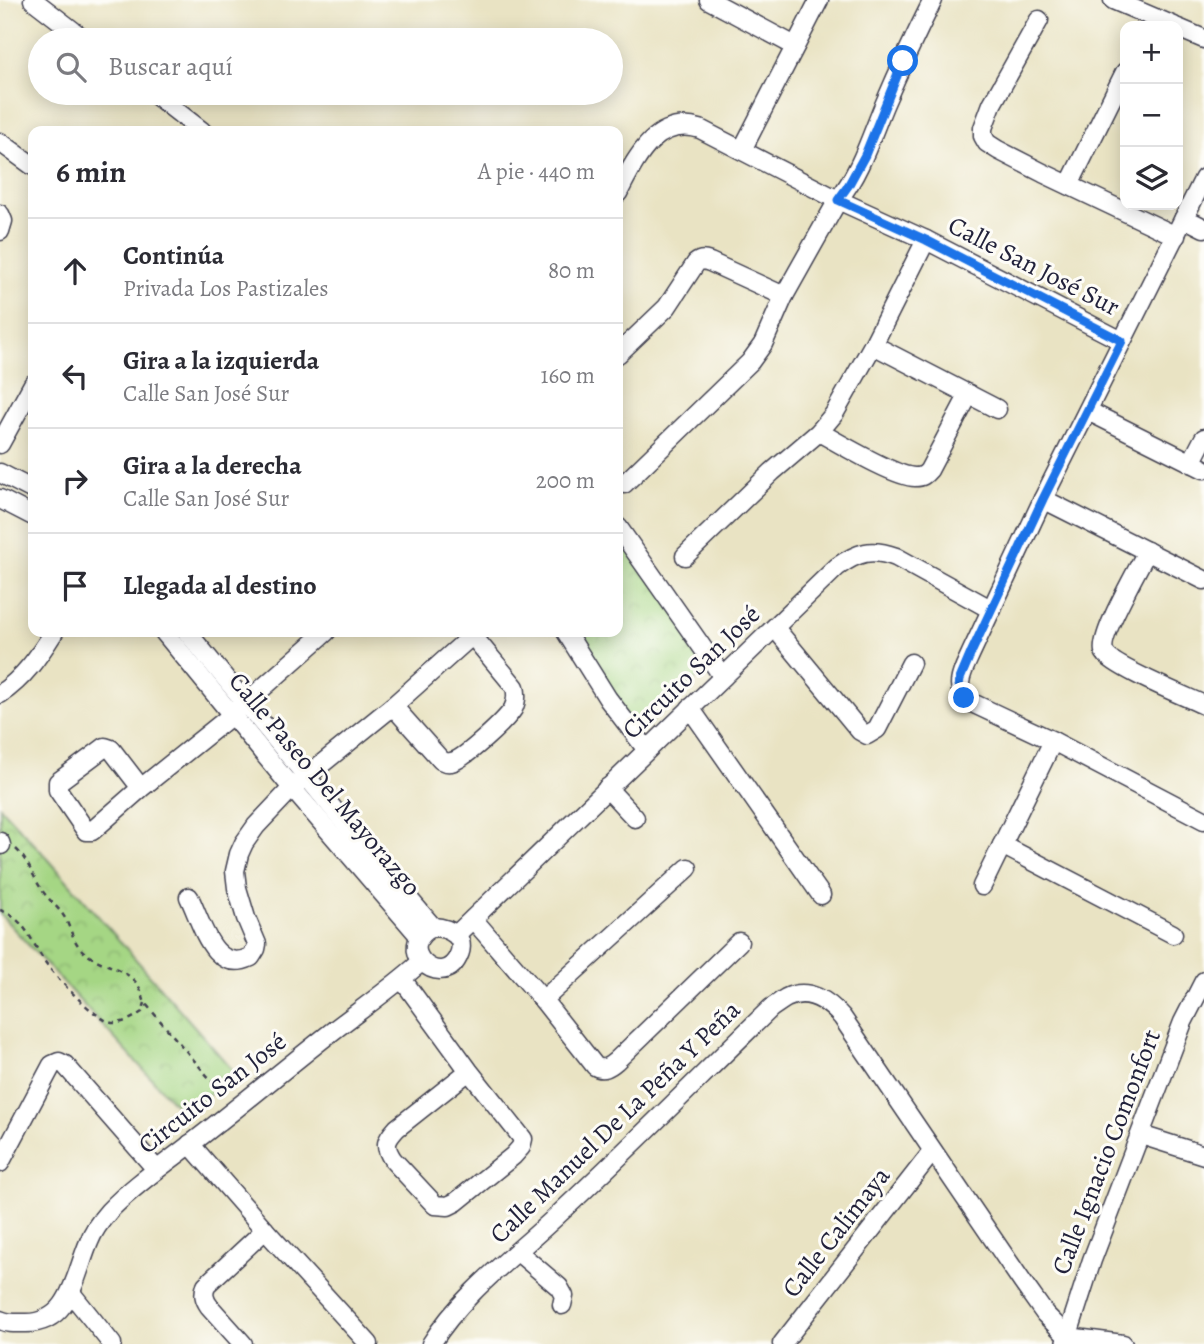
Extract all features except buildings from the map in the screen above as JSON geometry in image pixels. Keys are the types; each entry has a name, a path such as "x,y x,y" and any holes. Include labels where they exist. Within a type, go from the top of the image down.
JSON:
{"street":[{"path":"33,0 69,28"},
{"path":"709,0 795,46"},
{"path":"742,150 818,0"},
{"path":"624,484 750,362 763,344 784,296 865,155 903,61 933,0"},
{"path":"1113,0 1162,21"},
{"path":"1040,20 984,121 983,136 987,143 1176,236"},
{"path":"1183,30 1204,38"},
{"path":"1069,185 1120,82"},
{"path":"168,105 196,126"},
{"name":"Calle San José Sur","path":"623,183 643,149 656,137 677,126 688,125 838,200 926,240 1122,341 1043,499 960,679 959,685 964,698 1053,741"},
{"path":"0,142 28,162"},
{"path":"1122,341 1204,178"},
{"path":"0,214 3,221 0,231"},
{"path":"1184,218 1204,228"},
{"path":"685,556 772,472 819,432 834,414 873,345 926,240"},
{"path":"623,349 667,307 699,260 710,262 784,296"},
{"path":"873,345 997,409"},
{"path":"819,432 883,466 907,476 918,477 924,475 935,459 969,394"},
{"path":"0,444 28,398"},
{"path":"1087,411 1198,466 1204,438"},
{"path":"0,473 28,487"},
{"path":"0,499 28,513"},
{"path":"1043,499 1204,580"},
{"path":"623,534 723,677"},
{"path":"1147,551 1103,642 1104,652 1120,666 1204,705"},
{"name":"Circuito San José","path":"457,934 850,557 873,552 896,557 992,610"},
{"path":"775,628 860,731 867,735 877,729 911,663"},
{"path":"0,694 29,670 51,637"},
{"name":"Calle Paseo Del Mayorazgo","path":"169,637 239,709 426,932"},
{"name":"Calle Paseo Del Mayorazgo","path":"190,637 239,709"},
{"path":"141,788 108,747 58,782 57,786 86,831 95,829 320,637"},
{"path":"189,897 212,947 221,956 236,962 251,957 257,944 246,918 235,871 239,853 256,826 299,782 393,706 470,637"},
{"path":"393,706 441,760 452,762 473,749 511,712 517,698 515,687 477,637"},
{"path":"569,637 608,699 647,750"},
{"path":"690,708 821,895"},
{"path":"982,886 1053,741 1204,820"},
{"path":"607,789 635,818"},
{"path":"1002,845 1173,934"},
{"path":"543,1000 688,868"},
{"path":"473,919 600,1069 604,1069 624,1053 739,942"},
{"path":"446,928 457,934 460,952 451,966 444,970 435,970 421,962 417,950 426,932 446,928"},
{"name":"Circuito San José","path":"71,1293 90,1238 108,1212 156,1169 421,962"},
{"path":"402,979 523,1139 523,1144 513,1156 456,1202 448,1206 435,1205 393,1160 386,1142 397,1128 469,1070"},
{"name":"Calle Ignacio Comonfort","path":"1067,1340 1092,1261 1183,1021 1204,981"},
{"name":"Calle Manuel De La Peña Y Peña","path":"431,1344 453,1314 481,1285 562,1212 771,1008 786,998 805,994 818,997 832,1005 1023,1283 1067,1340"},
{"path":"0,1163 52,1065 59,1062 65,1065 156,1169"},
{"path":"1141,1135 1204,1155"},
{"path":"190,1144 369,1344"},
{"name":"Calle Calimaya","path":"782,1344 932,1152"},
{"path":"243,1344 209,1306 204,1292 206,1285 265,1230"},
{"path":"518,1252 559,1287 564,1296 562,1305"},
{"path":"0,1340 4,1322 43,1321 61,1308 71,1293 112,1344"},
{"path":"1067,1340 1123,1344"}],"path":[{"path":"1,843 13,846 21,853 43,891 66,920 75,943 89,957 111,966 139,986 145,1003 216,1086"},
{"path":"0,910 20,922 48,966 102,1019 121,1023 142,1012 145,1003"}],"green space":[{"path":"623,526 714,662 638,735 570,637 623,637"},
{"path":"0,807 236,1074 184,1114 0,914"}],"route":[{"path":"903,61 865,155 838,200 926,240 1122,341 1043,499 971,653 959,685 964,698"}]}
